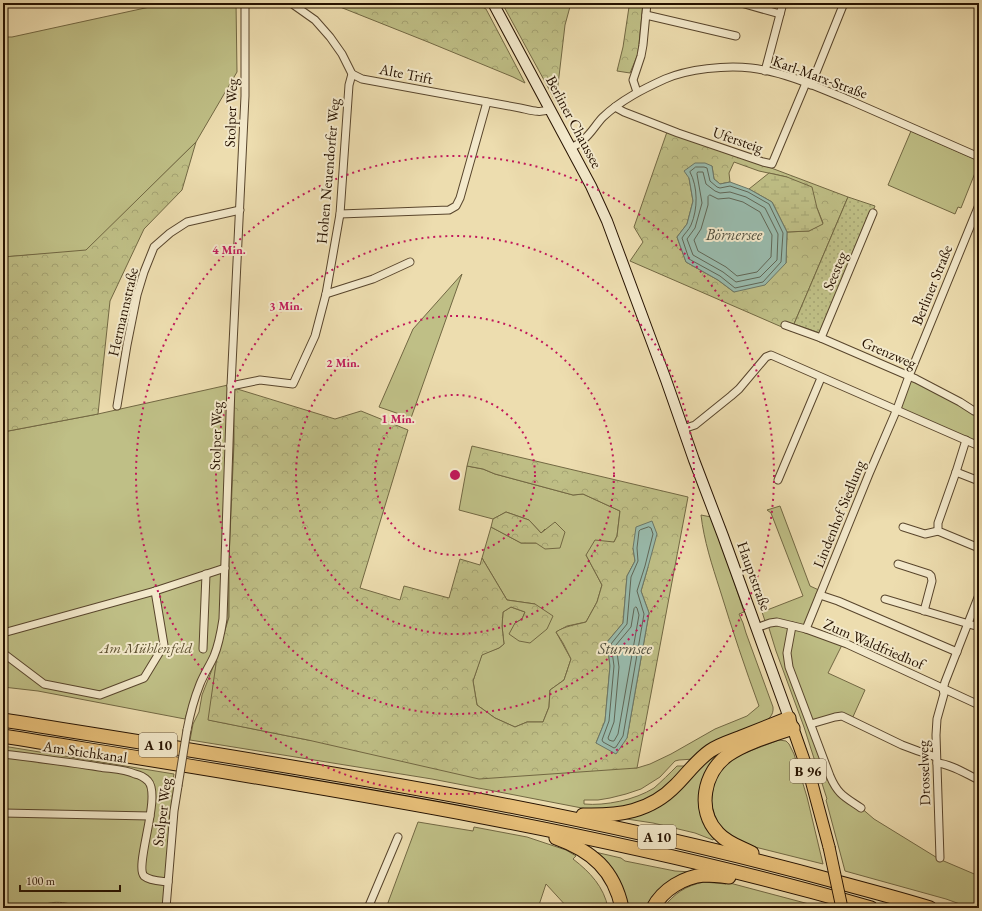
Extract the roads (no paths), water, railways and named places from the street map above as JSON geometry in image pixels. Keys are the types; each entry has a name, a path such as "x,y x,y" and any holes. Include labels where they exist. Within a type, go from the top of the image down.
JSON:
{"highway":[{"name":"A 10","path":"3,720 313,770 526,809 636,832 786,868 930,908"},
{"path":"526,809 584,815 631,812 653,803 665,795 677,785 702,758 716,748 791,723"},
{"path":"786,868 732,844 721,836 708,817 705,794 710,776 726,756 735,750 791,723"},
{"name":"A 10","path":"3,736 279,781 515,823 681,858 871,908"},
{"path":"515,823 564,840 593,857 612,880 618,893 622,908"},
{"path":"653,908 661,896 673,886 689,878 697,876 713,875 773,881"}],"main road":[{"name":"Berliner Chaussee","path":"493,3 591,186 604,213 621,258"},
{"name":"Hauptstraße","path":"621,258 683,430 714,509 811,780 829,847 842,908"}],"street":[{"name":"Stolper Weg","path":"166,908 174,810 187,730 196,696 220,638 223,619 231,386 245,96 245,3"},
{"path":"291,3 315,20 330,37 342,54 352,74"},
{"path":"637,92 632,80 641,56 647,3"},
{"path":"741,3 780,14"},
{"path":"765,71 783,3"},
{"path":"809,84 844,3"},
{"path":"646,15 736,36"},
{"name":"Karl-Marx-Straße","path":"570,148 583,141 602,118 615,107 637,92 667,78 689,72 709,69 751,68 785,76 809,84 979,157"},
{"name":"Alte Trift","path":"352,74 362,79 534,111 544,112 550,109"},
{"name":"Hohen Neuendorfer Weg","path":"231,386 260,380 293,384 315,336 326,294 340,214 349,85 352,74"},
{"name":"Ufersteig","path":"615,107 678,133 772,164 809,84"},
{"path":"340,214 449,210 456,206 460,198 487,102"},
{"name":"Berliner Straße","path":"909,376 979,205"},
{"name":"Hermannstraße","path":"117,406 137,295 144,272 154,248 170,233 187,222 240,210"},
{"name":"Seesteg","path":"821,338 874,213"},
{"path":"326,294 373,279 410,262"},
{"name":"Grenzweg","path":"785,325 821,338 909,376 960,402 974,411 979,412"},
{"path":"683,430 695,425 731,396 739,389 766,357 771,355 979,446"},
{"name":"Lindenhof Siedlung","path":"806,629 897,409 909,376"},
{"path":"778,480 821,378"},
{"path":"938,531 938,523 966,440"},
{"path":"956,472 979,481"},
{"path":"903,527 925,534 938,531 979,548"},
{"path":"898,564 931,576 932,581 924,611"},
{"path":"3,633 155,591 224,568"},
{"path":"203,649 206,574"},
{"path":"3,653 44,684 100,695 144,678 164,645 155,591"},
{"name":"Drosselweg","path":"940,858 936,726 944,694 943,688 979,595"},
{"name":"Zum Waldfriedhof","path":"820,596 838,601 957,652"},
{"path":"885,600 979,627"},
{"name":"Zum Waldfriedhof","path":"756,628 777,622 806,629 847,644 979,705"},
{"path":"792,626 788,647 788,662 830,776 837,790 861,808"},
{"path":"811,724 842,716 979,780"},
{"name":"Am Stichkanal","path":"3,754 92,766 136,774 148,781 151,785 152,800 141,866 144,876 149,879 168,882"},
{"path":"3,813 150,816"},
{"path":"368,908 398,837"}],"water":[{"name":"Börnersee","path":"695,163 705,163 712,166 714,179 720,184 730,182 749,189 772,202 787,232 786,263 765,285 734,292 718,280 686,262 677,237 687,224 693,201 689,178 684,171"},
{"name":"Sturmsee","path":"652,521 657,534 641,591 649,613 627,738 616,754 596,743 605,721 610,666 607,642 623,623 627,576 635,561 633,548 636,527"}],"park label":[{"name":"Am Mühlenfeld","path":"146,648"}]}
